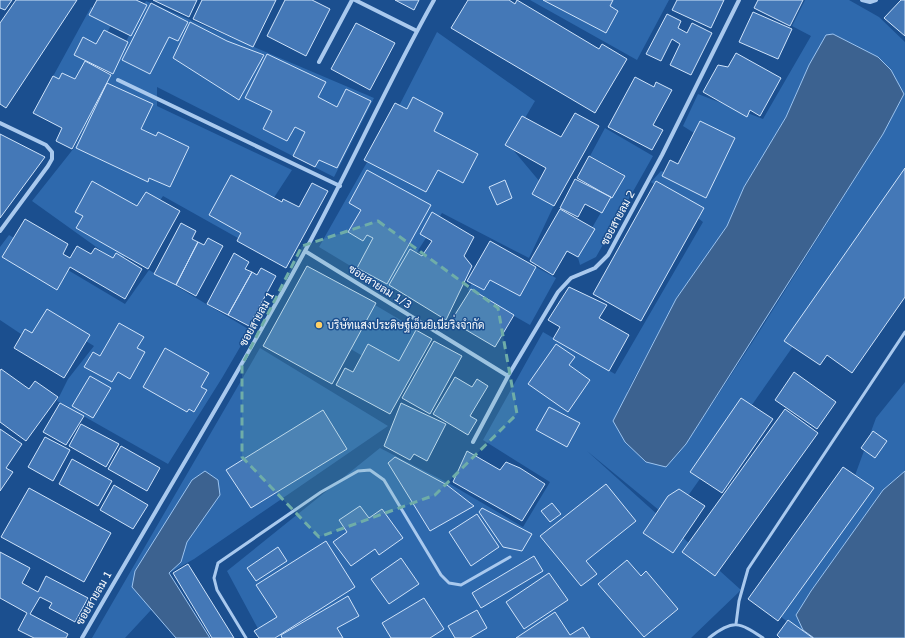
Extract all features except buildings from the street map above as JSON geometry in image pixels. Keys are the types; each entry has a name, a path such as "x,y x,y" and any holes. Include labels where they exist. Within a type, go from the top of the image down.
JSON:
{"street":[{"path":"319,62 352,0"},
{"path":"355,0 416,31"},
{"name":"ซอยสายลม 1","path":"82,638 240,369 340,186 416,31 434,0"},
{"name":"ซอยสายลม 2","path":"473,442 508,376 564,284 571,278 595,268 608,255 662,155 739,0"},
{"path":"862,0 870,2 876,0"},
{"path":"118,80 340,186"},
{"path":"0,123 46,145 52,152 52,159 0,231"},
{"name":"ซอยสายลม 1/3","path":"305,251 508,376"}],"lane":[{"path":"736,624 739,602 748,569 905,332"},
{"path":"246,638 217,590 214,578 218,563 321,492 358,471 370,470 384,480 441,575 449,583 461,585 510,557"},
{"path":"709,638 731,624 744,625 763,638"}],"highlighted area":[{"path":"378,221 498,308 517,414 435,495 319,537 242,457 242,365 302,246"}],"shaded area":[{"path":"530,0 669,0 637,60"},
{"path":"805,0 849,0 879,17 905,42 905,187 671,520 587,451 741,590 691,638 263,638 227,571 380,448 450,484 523,527 550,482 483,440 543,332 615,374 703,222 651,182 661,171 697,183 721,150 683,126 698,94 763,119 811,36 792,26","holes":["833,34 878,57 891,70 904,94 883,134 759,332 686,444 666,467 627,392 676,299 727,226 744,187 786,117 809,65"]},
{"path":"146,1 374,98 334,177 157,87 157,106 292,170 245,242 163,196 120,264 32,201 74,148"},
{"path":"91,7 114,20 74,92 51,80"},
{"path":"437,32 535,101 509,145 556,201 529,258 442,213 392,291 319,247 400,104"},
{"path":"833,34 878,57 891,70 904,94 883,134 686,444 666,467 646,462 625,442 613,421 676,299 727,226 744,187 786,117 809,65 826,35"},
{"path":"605,128 653,156 596,257 580,265 577,254 623,174 590,156"},
{"path":"9,235 125,304 149,270 250,330 168,464 57,401 68,379 94,346 48,318 33,342 0,320 0,247"},
{"path":"494,244 556,278 530,325 468,290"},
{"path":"370,302 419,331 393,374 344,345"},
{"path":"260,348 388,426 194,559 169,573 151,610 125,638 92,638"},
{"path":"905,382 905,471 883,490 811,591 797,615 803,630 814,638 808,638 780,616 850,489 876,418"},
{"path":"205,471 218,480 220,495 187,542 181,562 169,573 210,638 176,638 132,587 135,571 192,480"},
{"path":"905,471 905,638 814,638 803,630 796,615 811,591 883,490"}],"place":[{"name":"บริษัทแสงประดิษฐ์เอ็นยิเนียริ่งจำกัด","path":"319,325"}]}
